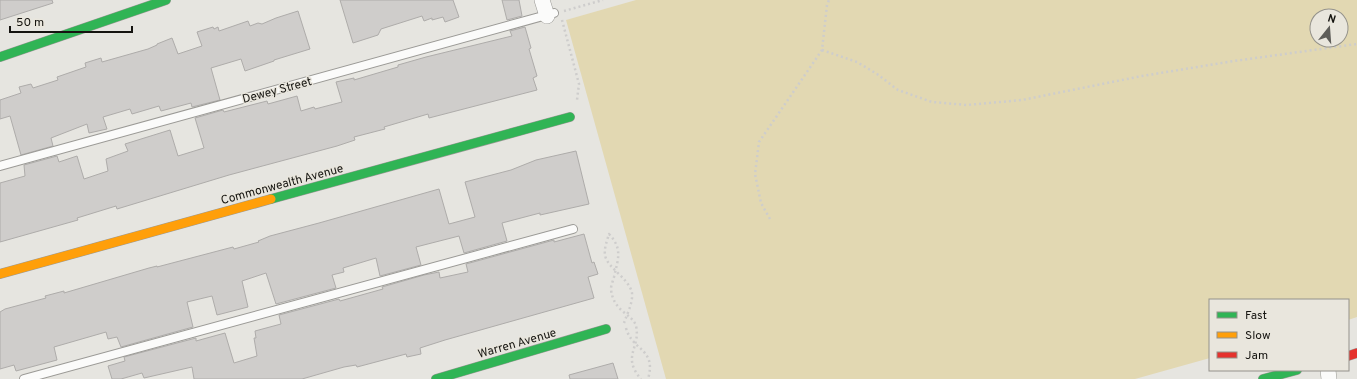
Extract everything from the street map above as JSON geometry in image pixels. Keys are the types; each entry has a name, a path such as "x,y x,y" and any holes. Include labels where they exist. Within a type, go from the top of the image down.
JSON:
{"street":[{"path":"0,57 166,0"},
{"path":"542,0 550,15"},
{"name":"Commonwealth Avenue","path":"0,274 570,117"},
{"name":"Warren Avenue","path":"436,379 606,329"},
{"path":"1263,379 1293,371"}],"lane":[{"name":"Dewey Street","path":"0,166 550,15"},
{"path":"24,379 573,229"}],"path":[{"path":"550,15 603,0"},
{"path":"770,219 761,203 755,174 759,142 822,50 827,5 829,0"},
{"path":"550,15 562,19 579,84 577,100"},
{"path":"822,50 857,62 877,74 898,90 932,102 967,105 1022,100 1150,74 1357,44"},
{"path":"641,379 635,373 632,365 632,356 634,342 636,332 636,325 633,320 627,316 617,307 612,296 611,287 616,270 619,248 616,241 609,234 605,247 605,256 608,263 616,270 627,282 632,292 631,302 627,316 624,322 627,332 634,342 647,354 650,362 648,379"}],"shaded area":[{"path":"636,0 1357,0 1357,317 1349,320 1349,299 1209,299 1209,358 1135,379 666,379 566,20"}],"building":[{"path":"0,0 52,0 53,3 0,20"},
{"path":"340,0 453,0 459,17 445,22 443,17 432,20 432,18 424,21 422,16 381,29 378,35 353,43"},
{"path":"502,0 519,0 522,16 507,20"},
{"path":"298,11 310,49 245,71 241,59 211,68 220,100 192,107 191,103 161,111 159,106 132,114 130,109 103,117 107,129 89,133 87,124 51,138 53,146 21,155 10,116 0,119 0,100 21,93 19,87 31,84 33,88 58,80 57,77 86,67 85,63 101,58 102,62 148,49 172,38 178,54 202,46 197,32 213,27 214,29 218,27 219,31 248,21 250,26 258,23 262,24"},
{"path":"525,27 531,48 529,49 537,76 533,78 537,90 429,118 428,114 384,127 385,129 354,137 355,140 337,146 229,175 117,209 116,206 77,218 78,220 0,242 0,183 25,176 24,165 57,156 59,162 77,156 84,179 108,171 106,159 128,151 125,144 170,130 178,156 204,148 195,118 223,110 224,112 267,101 268,104 297,96 301,111 342,102 336,82 354,78 354,80 426,57 512,36 510,31"},
{"path":"576,151 589,204 540,215 540,213 502,223 507,241 464,253 459,236 416,247 421,265 380,276 376,258 343,268 344,272 332,275 336,288 276,304 266,273 242,281 248,307 217,315 212,296 187,302 193,327 121,347 117,337 108,339 106,332 54,347 57,360 16,371 14,365 0,369 0,312 5,309 46,298 45,296 64,291 64,293 149,268 233,247 234,249 259,242 258,241 270,236 439,189 449,224 475,217 465,182 511,170 536,160"},
{"path":"584,234 592,263 594,262 598,274 588,277 594,298 420,348 421,354 407,357 406,354 357,367 356,365 344,367 302,379 194,379 192,367 144,378 142,373 121,379 112,379 108,366 125,361 124,357 196,338 196,341 225,333 234,363 257,356 254,338 256,338 255,331 281,324 279,315 339,299 340,301 383,289 382,287 424,275 439,272 440,278 468,272 466,264 554,240 554,242"},
{"path":"613,363 618,379 570,379 569,375"}],"traffic: fast":[{"path":"0,57 166,0"},
{"path":"271,199 570,117"},
{"path":"436,379 606,329"},
{"path":"1263,379 1293,371"}],"traffic: slow":[{"path":"0,274 271,199"}],"traffic: jam":[{"path":"1349,356 1357,353"}]}
